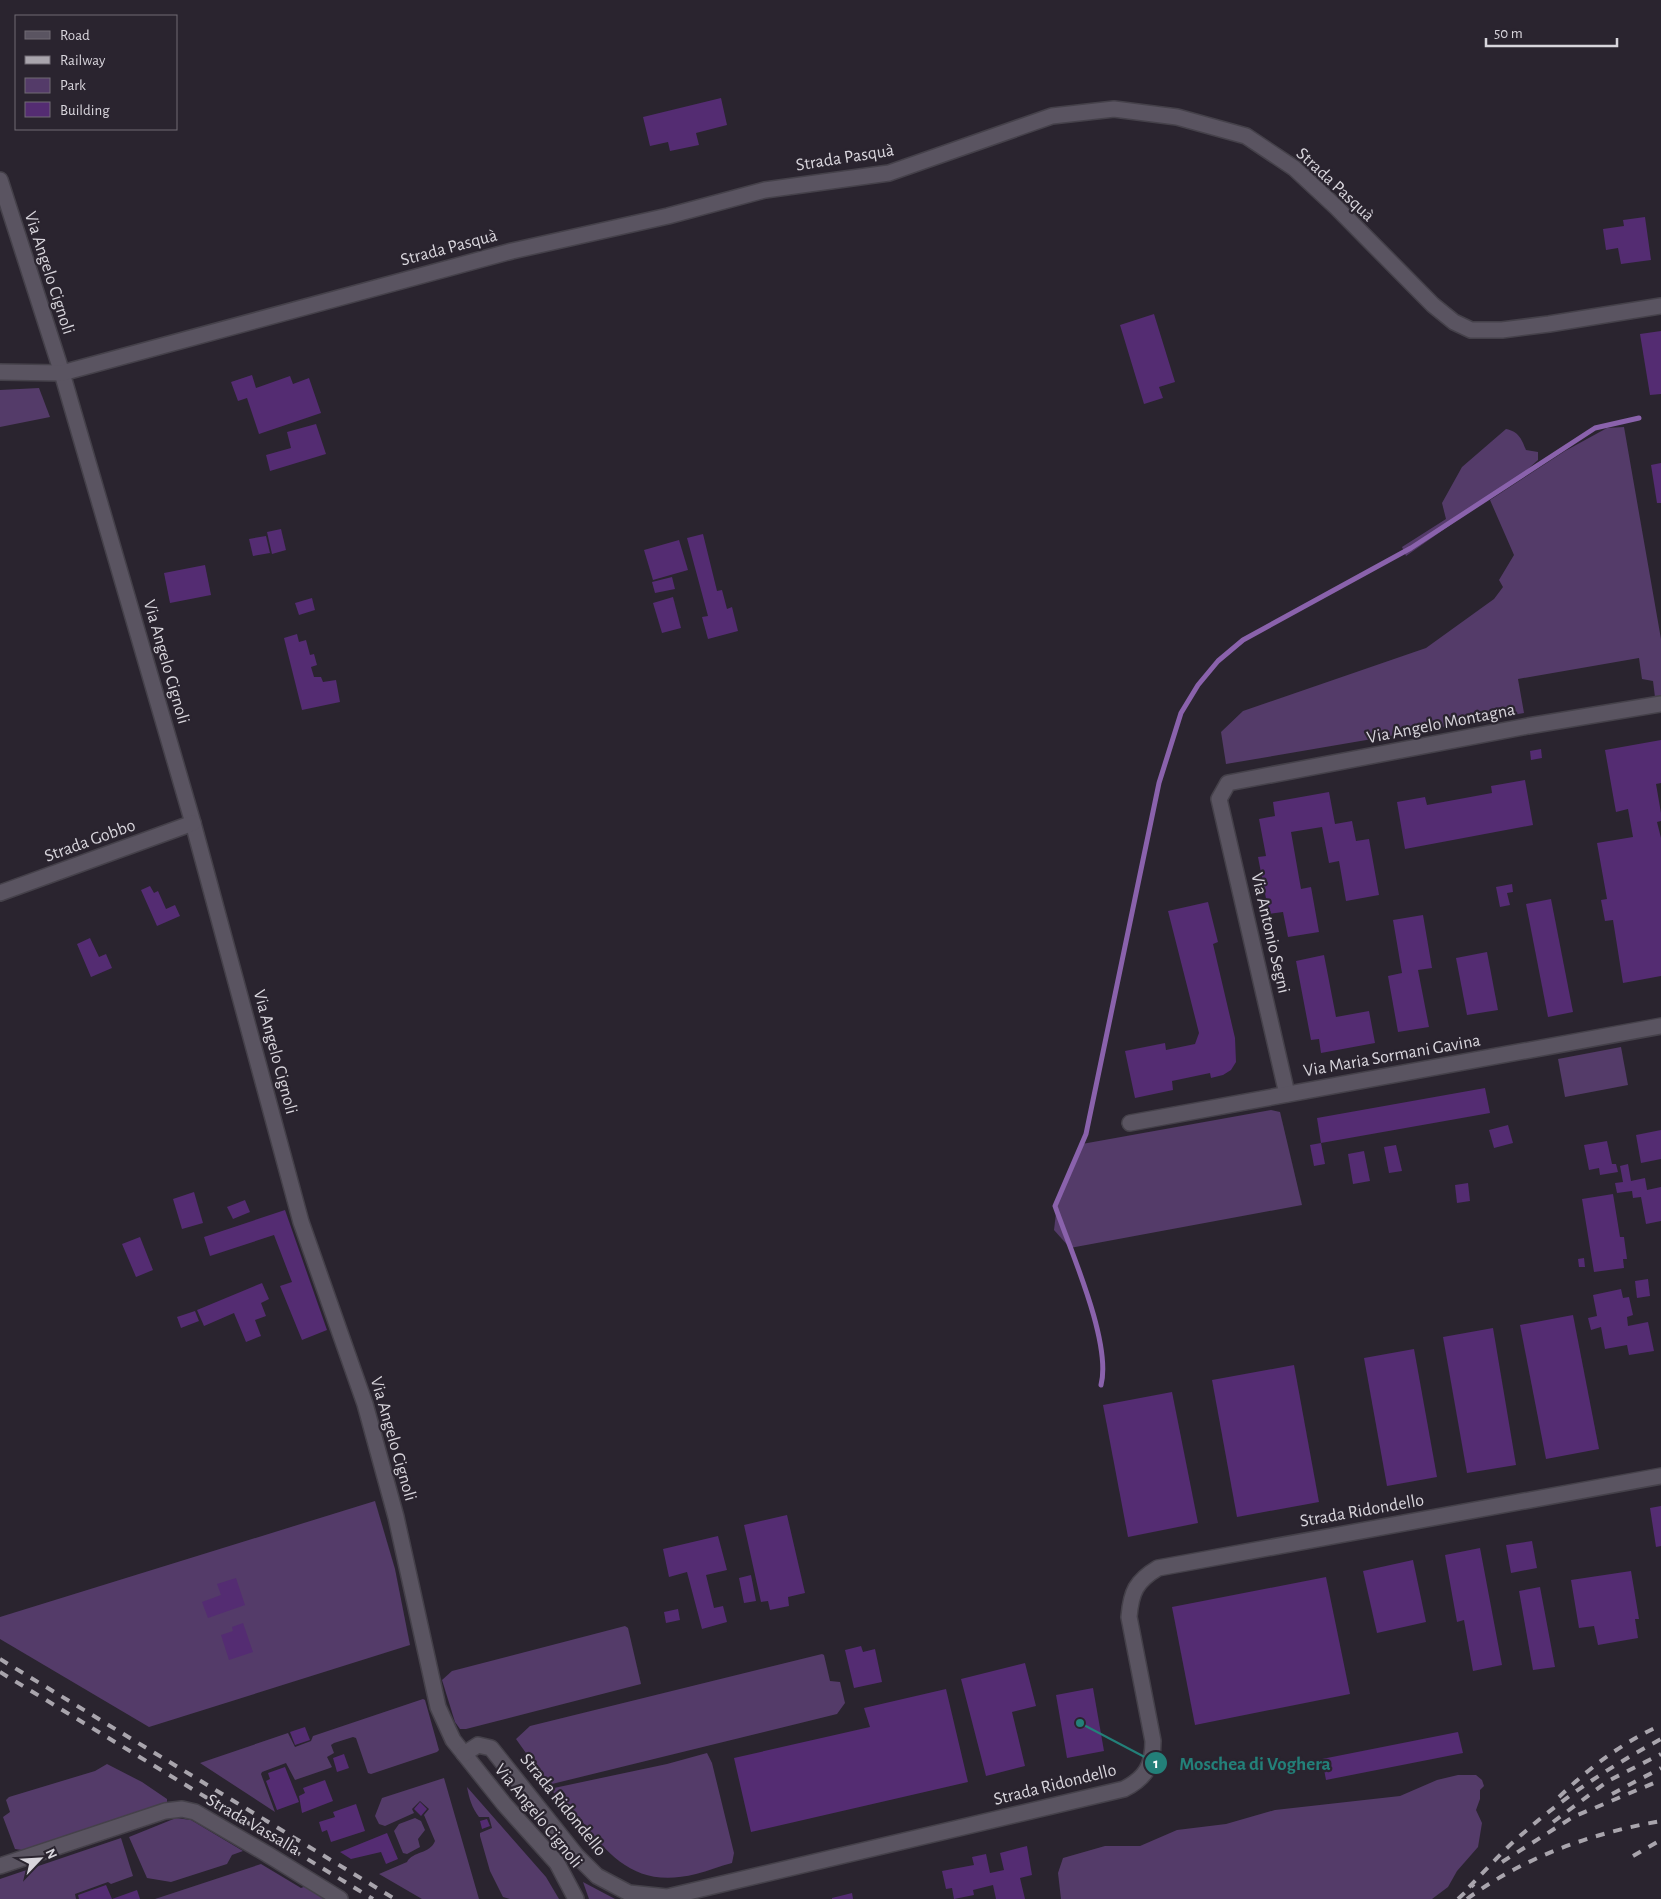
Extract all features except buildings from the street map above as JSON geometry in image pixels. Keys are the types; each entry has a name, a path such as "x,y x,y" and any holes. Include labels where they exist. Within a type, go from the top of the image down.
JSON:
{"street":[{"name":"Strada Pasquà","path":"0,372 62,373 512,251 668,216 765,190 889,173 1052,116 1114,109 1177,117 1246,136 1294,168 1433,305 1454,322 1471,330 1502,330 1540,326 1661,306"},
{"name":"Via Angelo Cignoli","path":"0,180 62,373 193,823 302,1222 365,1404 396,1518 438,1707 448,1731 464,1754 504,1804 557,1863 576,1899"},
{"name":"Via Angelo Montagna","path":"1228,783 1528,726 1661,704"},
{"name":"Via Antonio Segni","path":"1228,783 1219,799 1287,1094"},
{"name":"Strada Gobbo","path":"0,893 193,823"},
{"name":"Via Maria Sormani Gavina","path":"1130,1123 1661,1026"},
{"name":"Strada Ridondello","path":"464,1754 478,1745 491,1748 576,1855 597,1876 629,1893 667,1897 784,1871 1124,1789 1138,1782 1146,1774 1153,1757 1153,1742 1129,1617 1130,1604 1132,1593 1138,1584 1146,1575 1158,1568 1661,1476"},
{"name":"Strada Vassalla","path":"0,1866 165,1811 182,1809 195,1812 340,1899"}],"green space":[{"path":"39,388 50,417 0,427 0,390"},
{"path":"1624,427 1661,639 1661,696 1655,697 1653,681 1642,679 1639,658 1518,679 1524,713 1226,764 1221,732 1243,711 1426,648 1494,599 1503,587 1499,580 1514,555 1490,500 1565,451 1607,428"},
{"path":"1506,429 1519,436 1526,450 1538,452 1538,460 1520,476 1406,556 1402,547 1446,519 1442,503 1462,467"},
{"path":"1621,1047 1628,1085 1565,1097 1558,1059"},
{"path":"1271,1110 1280,1112 1302,1205 1070,1248 1054,1230 1057,1205 1082,1144"},
{"path":"375,1501 395,1569 410,1645 149,1727 0,1639 0,1617"},
{"path":"625,1626 628,1628 641,1684 466,1729 460,1729 455,1722 442,1680 452,1671"},
{"path":"824,1655 830,1681 840,1682 845,1703 837,1714 552,1784 548,1784 516,1739 530,1726"},
{"path":"423,1699 425,1700 439,1750 437,1752 371,1774 368,1773 356,1738 353,1737 334,1743 331,1745 334,1753 327,1757 332,1767 330,1768 295,1780 286,1763 262,1772 261,1774 275,1812 200,1763 288,1733 295,1747 311,1741 313,1736"},
{"path":"707,1753 712,1763 734,1853 732,1863 696,1874 658,1877 643,1874 629,1868 604,1848 578,1816 552,1790 554,1788 667,1764"},
{"path":"107,1764 142,1782 167,1799 167,1802 29,1851 15,1849 3,1817 10,1812 6,1800 9,1797 95,1771"},
{"path":"1458,1775 1476,1775 1482,1780 1484,1786 1480,1790 1480,1799 1476,1810 1482,1823 1478,1847 1457,1871 1448,1887 1432,1899 1061,1899 1058,1873 1063,1858 1105,1846 1140,1846 1177,1830 1226,1824 1275,1810 1400,1796 1437,1780"},
{"path":"444,1778 479,1899 422,1899 379,1874 407,1862 413,1856 433,1845 435,1841 424,1815 429,1809 420,1801 412,1809 414,1813 385,1826 379,1824 375,1816 382,1798"},
{"path":"467,1787 546,1877 559,1899 510,1899 503,1897 490,1871 480,1836 480,1833 492,1828 489,1817 479,1817 471,1803"},
{"path":"176,1818 191,1820 243,1851 232,1855 227,1864 171,1882 147,1878 129,1837"},
{"path":"415,1818 421,1821 425,1830 418,1839 420,1847 407,1854 403,1853 394,1831 399,1824"},
{"path":"121,1838 133,1876 111,1884 108,1882 75,1894 76,1899 0,1899 0,1879"},
{"path":"261,1864 301,1888 306,1886 327,1899 155,1899"},
{"path":"583,1882 615,1899 589,1899"}],"waterway":[{"path":"1101,1385 1103,1367 1101,1345 1095,1321 1079,1270 1055,1206 1086,1134 1159,783 1181,713 1198,685 1218,661 1243,640 1411,548 1595,428 1639,418"}],"railway":[{"path":"0,1659 395,1899"},
{"path":"0,1672 373,1899"},
{"path":"1559,1797 1607,1756 1661,1725"},
{"path":"1469,1887 1512,1843 1558,1804 1608,1770 1661,1739"},
{"path":"1553,1822 1608,1781 1661,1754"},
{"path":"1612,1794 1661,1768"},
{"path":"1502,1862 1573,1817 1661,1780"},
{"path":"1467,1899 1489,1884 1535,1859 1610,1832 1661,1821"},
{"path":"1633,1856 1661,1840"},
{"path":"1458,1899 1474,1884"}],"place":[{"name":"Moschea di Voghera","path":"1080,1723"}]}
